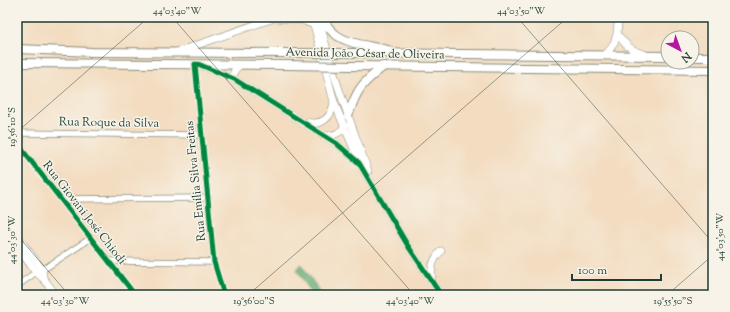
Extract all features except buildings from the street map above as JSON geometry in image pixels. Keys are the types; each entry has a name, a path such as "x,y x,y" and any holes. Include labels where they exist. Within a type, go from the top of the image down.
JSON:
{"main road":[{"path":"323,17 329,28 340,37 351,42 401,54"},
{"name":"Avenida João César de Oliveira","path":"17,49 175,53 660,56"},
{"path":"172,64 175,62 175,53"},
{"path":"700,57 713,57"},
{"name":"Avenida João César de Oliveira","path":"17,63 713,70"},
{"path":"348,116 354,98 360,87 368,78 384,66"}],"street":[{"path":"175,53 276,17 302,20 314,25 329,58"},
{"path":"312,17 334,102 360,163 408,246 441,295"},
{"path":"319,17 329,58 372,184"},
{"path":"605,55 613,45 618,35 618,17"},
{"path":"618,35 626,46 637,53 650,56"},
{"path":"196,64 234,79 336,143 360,163"},
{"name":"Rua Emília Silva Freitas","path":"196,64 201,135 214,262 224,295"},
{"path":"234,79 233,71 240,65"},
{"path":"302,121 316,123 326,120 333,111 334,102"},
{"path":"324,136 331,136 340,132 344,128 348,116"},
{"name":"Rua Roque da Silva","path":"17,133 201,135"},
{"name":"Rua Giovani José Chiodi","path":"17,143 135,295"},
{"path":"61,199 208,198"},
{"path":"17,236 43,278 56,295"},
{"path":"17,286 39,270 47,267 90,238"},
{"path":"17,247 39,270"},
{"path":"432,283 431,266 435,257 441,251"},
{"path":"109,261 214,262"}],"green space":[{"path":"301,264 322,295 313,295 297,270"}],"cycle path":[{"path":"195,64 214,262 224,295"},
{"path":"198,64 234,79 336,143 359,163 408,246 441,295"},
{"path":"17,143 135,295"}]}
